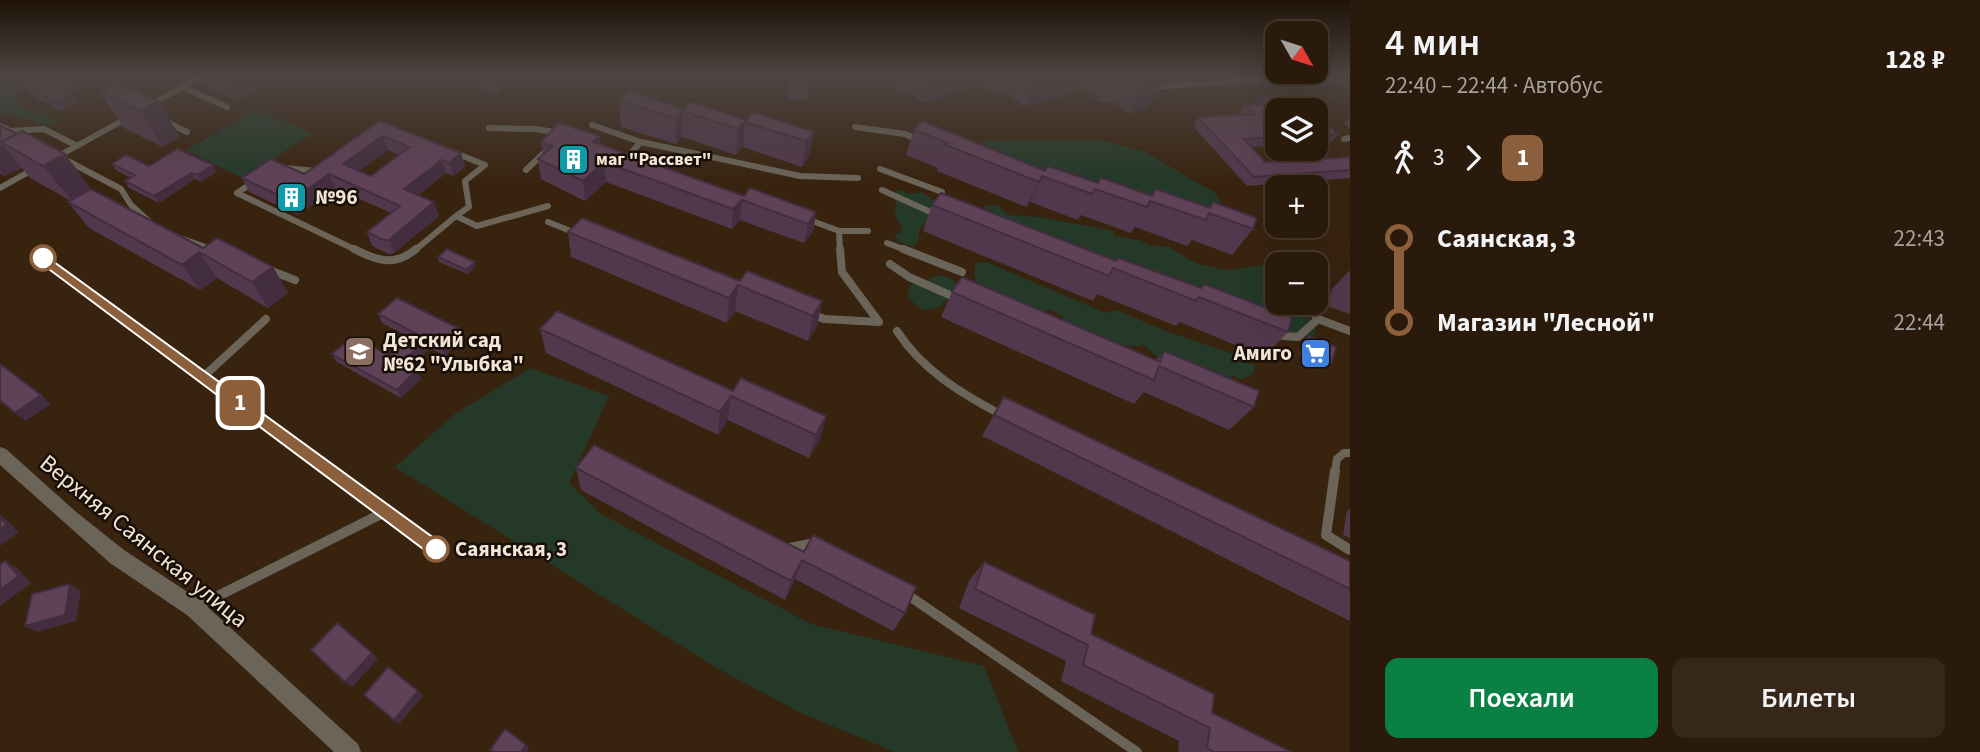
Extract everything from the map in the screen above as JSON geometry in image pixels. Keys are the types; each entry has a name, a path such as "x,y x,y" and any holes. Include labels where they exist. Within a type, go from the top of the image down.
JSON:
{"street":[{"name":"Верхняя Саянская улица","path":"0,454 119,558 194,608 350,752"}],"lane":[{"path":"0,188 139,111"},
{"path":"143,111 187,132"},
{"path":"592,125 641,142 800,176 858,178"},
{"path":"0,126 10,131 44,128 77,146"},
{"path":"855,127 905,134 922,142"},
{"path":"489,128 535,129 575,138"},
{"path":"526,170 564,134"},
{"path":"632,168 620,164 641,142"},
{"path":"267,173 237,193 376,260 403,260 469,207 465,181 485,164 449,150"},
{"path":"58,156 121,189 131,205 159,230"},
{"path":"277,167 317,172 328,164"},
{"path":"880,169 942,192"},
{"path":"882,190 951,221"},
{"path":"456,216 477,226 548,206"},
{"path":"795,215 839,231 868,231"},
{"path":"548,222 586,237"},
{"path":"799,309 824,320 880,322 842,272 839,231"},
{"path":"172,234 221,253"},
{"path":"887,243 962,272"},
{"path":"890,264 909,277 973,305"},
{"path":"258,266 295,280"},
{"path":"1315,315 1318,319 1350,331"},
{"path":"204,376 267,319"},
{"path":"1259,330 1272,335 1298,337 1318,319"},
{"path":"897,331 904,344 928,366 984,406 1009,418"},
{"path":"1350,453 1337,459 1326,535 1350,550"},
{"path":"194,608 385,512"},
{"path":"768,543 780,550 810,544 822,550"},
{"path":"893,587 916,599 1137,752"}],"green space":[{"path":"35,111 57,120 52,126 0,112"},
{"path":"252,111 261,111 312,134 242,178 186,150"},
{"path":"1101,140 1145,152 1214,192 1227,213 1181,209 1010,161 979,141"},
{"path":"896,191 908,194 921,192 934,200 986,212 984,206 998,205 1008,215 1040,217 1113,231 1114,236 1169,247 1195,263 1226,270 1265,265 1265,315 1307,315 1316,330 1314,335 1291,342 930,217 920,229 917,244 913,247 898,242 895,234 901,233 902,227 894,214 897,206 893,198"},
{"path":"986,262 1106,313 1116,310 1166,331 1237,355 1242,361 1256,366 1251,376 1240,379 1233,375 1228,380 1164,363 1144,345 1126,345 1094,336 1066,324 1062,316 1049,309 1041,313 954,294 938,308 922,310 907,297 910,285 920,279 927,281 935,276 943,276 958,284 975,283 975,263"},
{"path":"531,368 609,396 569,483 601,514 811,624 984,666 1018,752 895,752 803,714 717,668 395,467 456,413"}],"building":[{"path":"653,111 682,111 676,118"},
{"path":"682,111 719,111 746,120 753,112 814,132 806,141 745,122 738,129"},
{"path":"1265,111 1265,138 1244,139 1265,162 1328,161 1328,158 1350,157 1350,170 1254,177 1198,117"},
{"path":"380,121 461,153 449,163 442,160 404,189 434,202 389,240 367,232 400,206 329,174 291,201 242,178 271,159 304,174","holes":["383,136 409,147 371,176 343,164"]},
{"path":"922,121 1045,171 1048,166 1098,183 1100,178 1105,179 1152,196 1156,189 1210,208 1213,202 1257,218 1253,229 1209,213 1206,220 1150,201 1147,207 1095,189 1092,194 1042,176 1039,182 914,130"},
{"path":"559,123 600,136 593,142 744,196 750,188 816,212 808,224 742,200 733,209 604,162 583,181 538,159 553,146 541,142"},
{"path":"1328,124 1338,134 1328,134"},
{"path":"0,125 17,134 1,142 4,146 0,148"},
{"path":"22,131 65,154 43,166 1,142"},
{"path":"177,149 213,165 197,175 191,173 154,196 125,181 135,175 112,164 126,155 149,166"},
{"path":"91,189 203,248 217,238 273,267 252,282 199,252 182,265 68,202"},
{"path":"941,193 1116,261 1118,258 1201,288 1204,284 1265,308 1265,315 1284,315 1292,318 1288,332 1199,297 1196,301 1113,268 1109,276 932,205"},
{"path":"582,218 740,281 747,271 822,301 813,316 738,285 729,298 568,232"},
{"path":"447,249 475,262 466,270 438,257"},
{"path":"962,277 1160,362 1164,351 1259,391 1254,407 1159,366 1154,380 952,292"},
{"name":"Детский сад №62 \"Улыбка\"","path":"397,298 460,329 441,347 427,339 402,362 417,370 397,390 332,354 353,336 390,356 415,333 378,314"},
{"path":"557,311 733,391 741,378 826,416 816,435 731,396 720,412 540,329"},
{"path":"1308,336 1336,347 1332,362 1303,351"},
{"path":"0,364 41,395 15,413 0,400"},
{"path":"1004,397 1350,561 1350,589 994,415"},
{"path":"594,445 804,552 813,535 916,587 905,613 802,560 791,581 576,468"},
{"path":"0,518 7,524 0,530"},
{"path":"5,561 19,576 0,590 0,565"},
{"path":"984,562 1095,615 1091,634 1214,694 1212,713 1291,752 1214,752 1207,748 1210,728 1083,665 1088,645 975,589"},
{"path":"70,584 65,615 25,626 32,594"},
{"path":"337,623 372,653 345,682 311,650"},
{"path":"388,667 418,691 394,720 364,695"},
{"path":"505,729 526,745 521,752 490,750"}],"bus line":[{"name":"1","path":"43,258 436,549"}],"place":[{"name":"маг \"Рассвет\"","path":"573,159"},
{"name":"№96","path":"292,197"},
{"name":"Детский сад №62 \"Улыбка\"","path":"360,352"},
{"name":"Амиго","path":"1315,353"},
{"name":"Саянская, 3","path":"436,549"}]}
